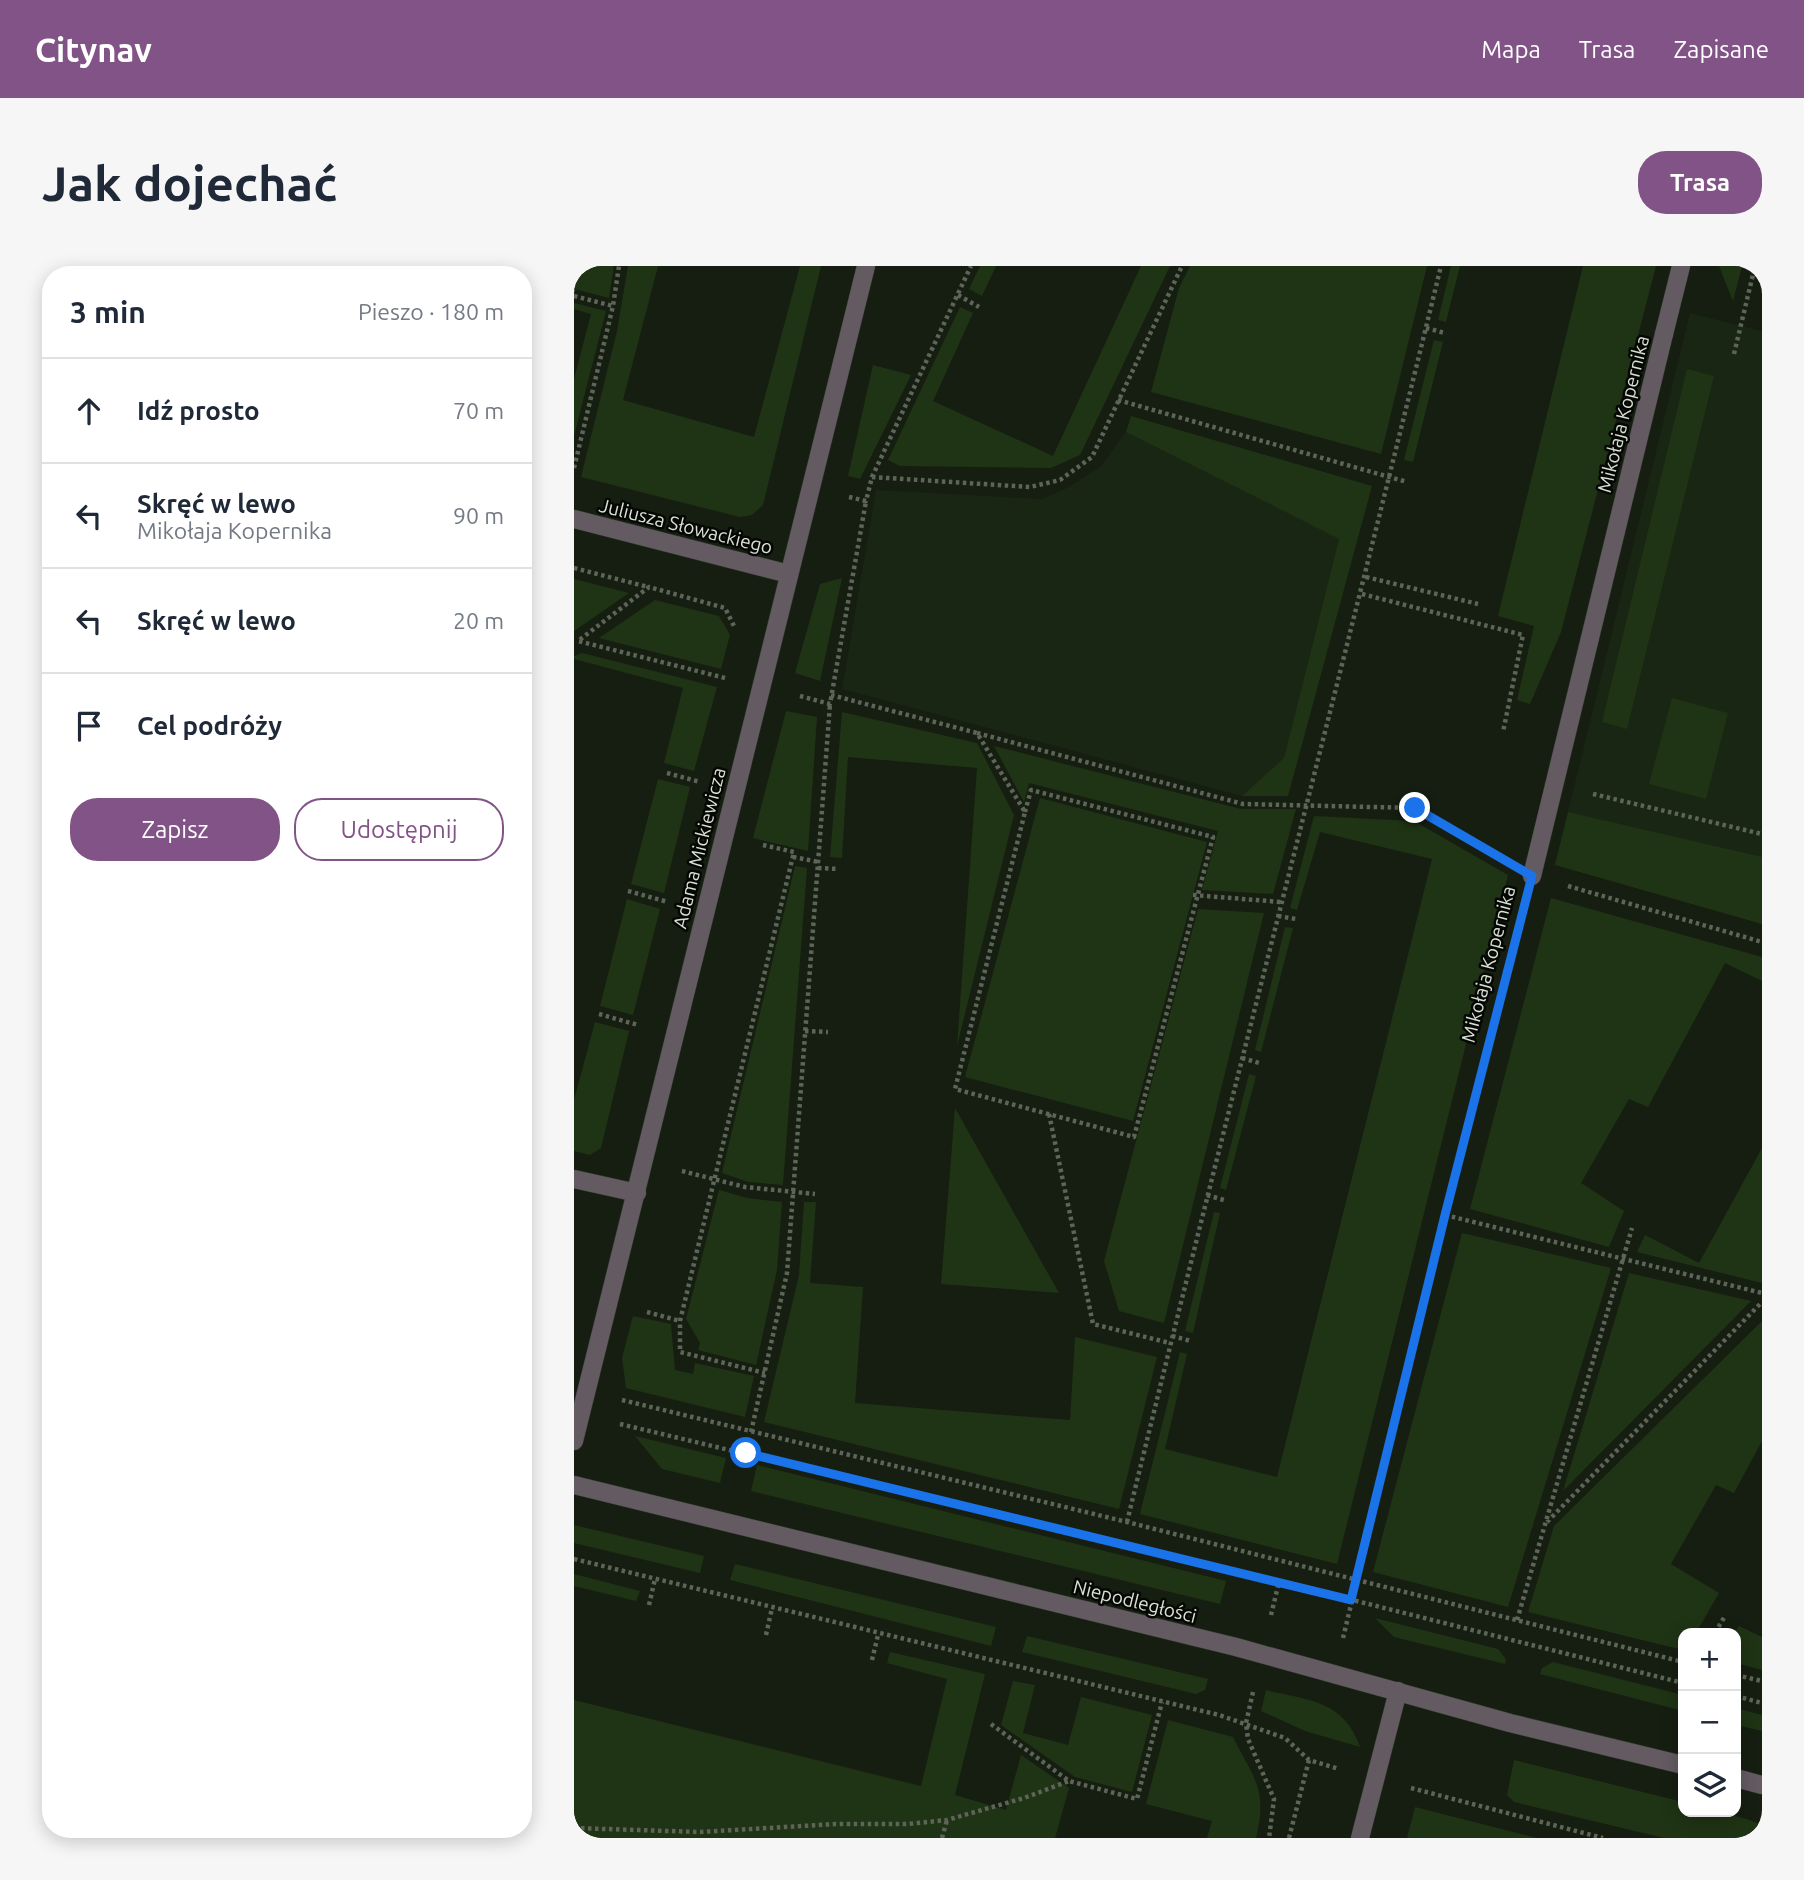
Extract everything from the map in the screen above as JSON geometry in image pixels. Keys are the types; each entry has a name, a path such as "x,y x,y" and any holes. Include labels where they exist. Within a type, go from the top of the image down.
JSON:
{"street":[{"name":"Adama Mickiewicza","path":"574,1441 866,266"},
{"name":"Mikołaja Kopernika","path":"1532,876 1681,266"},
{"name":"Juliusza Słowackiego","path":"574,519 789,574"},
{"path":"574,1179 636,1193"},
{"name":"Niepodległości","path":"574,1485 1262,1654 1678,1764"},
{"path":"1360,1838 1398,1691"},
{"path":"1741,1779 1762,1785"}],"path":[{"path":"574,468 613,306 619,266"},
{"path":"810,487 866,501 872,477 971,266"},
{"path":"872,477 1030,487 1060,480 1092,457 1182,266"},
{"path":"1127,1522 1305,806 1362,594 1441,266"},
{"path":"1734,354 1755,266"},
{"path":"958,295 979,307"},
{"path":"574,296 613,306"},
{"path":"1426,328 1445,332"},
{"path":"1118,400 1407,482"},
{"path":"574,568 702,601 713,555"},
{"path":"1366,577 1478,604"},
{"path":"576,642 649,587"},
{"path":"1362,594 1523,635 1503,732"},
{"path":"576,642 727,678"},
{"path":"831,695 1243,804 1415,808 1532,876 1762,942"},
{"path":"751,1432 787,1273 830,704"},
{"path":"977,733 1025,812"},
{"path":"667,773 700,782"},
{"path":"1555,784 1762,834"},
{"path":"1031,790 1213,837 1195,896 1134,1137 955,1089 1031,790"},
{"path":"752,842 794,852 680,1321 680,1352 765,1373"},
{"path":"793,857 839,869"},
{"name":"Mikołaja Kopernika","path":"1335,1673 1445,1215 1532,876"},
{"path":"628,891 670,902"},
{"path":"1195,896 1281,902"},
{"path":"1278,916 1296,919"},
{"path":"599,1014 638,1025"},
{"path":"806,1031 828,1032"},
{"path":"1242,1058 1259,1063"},
{"path":"1049,1114 1093,1324 1170,1343"},
{"path":"673,1168 716,1180 815,1194"},
{"path":"1207,1195 1227,1201"},
{"path":"1445,1215 1762,1293"},
{"path":"1517,1620 1632,1228"},
{"path":"1546,1524 1762,1302"},
{"path":"638,1309 680,1321"},
{"path":"1172,1336 1192,1341"},
{"path":"587,1391 1127,1522 1678,1661"},
{"path":"581,1415 1279,1582 1678,1682"},
{"path":"574,1559 1246,1723 1285,1738 1309,1760 1603,1838"},
{"path":"649,1605 655,1579"},
{"path":"1269,1838 1275,1799 1248,1739 1246,1723 1279,1582"},
{"path":"766,1635 772,1608"},
{"path":"1718,1628 1725,1616"},
{"path":"872,1660 878,1635"},
{"path":"1741,1676 1762,1681"},
{"path":"1741,1697 1762,1703"},
{"path":"991,1724 1069,1781 1137,1799 1162,1702"},
{"path":"1289,1838 1309,1760"},
{"path":"574,1828 700,1832 947,1820 1024,1798 1069,1781"},
{"path":"942,1838 947,1820"}],"shaded area":[{"path":"574,266 614,266 609,298 574,289"},
{"path":"628,266 658,266 623,400 754,437 800,266 821,266 763,505 752,515 740,517 581,477 617,331"},
{"path":"980,266 996,266 982,296 969,289"},
{"path":"1141,266 1170,266 1080,455 1051,468 900,466 888,460 960,307 973,313 933,401 1053,456"},
{"path":"1190,266 1427,266 1381,454 1151,392 1179,288"},
{"path":"1451,266 1460,266 1446,322 1438,320"},
{"path":"1583,266 1656,266 1561,632 1530,704 1517,700 1534,626 1498,616"},
{"path":"1719,266 1742,266 1733,301"},
{"path":"574,303 606,311 574,436 574,379 591,314 574,309"},
{"path":"1690,313 1762,331 1762,924 1555,865"},
{"path":"1434,340 1443,342 1413,462 1404,460"},
{"path":"873,365 911,375 860,479 848,476"},
{"path":"1687,369 1714,376 1627,729 1602,722"},
{"path":"1131,416 1372,486 1288,796 1242,796 1284,758 1339,539 1126,432"},
{"path":"1126,432 1339,539 1284,759 1242,796 842,689 876,490 1043,499 1071,486 1101,466"},
{"path":"842,578 820,681 795,673 820,584"},
{"path":"574,579 629,593 574,631"},
{"path":"655,600 719,616 730,635 721,669 599,638"},
{"path":"582,653 717,687 694,771 664,763 683,688 574,659 574,656"},
{"path":"1672,698 1728,713 1706,799 1649,784"},
{"path":"786,711 817,717 808,851 753,838"},
{"path":"842,712 977,743 1014,815 957,1046 977,768 848,757 842,858 830,857"},
{"path":"994,746 1241,809 1296,809 1273,894 1202,890 1218,831 1029,783 1024,802"},
{"path":"658,779 690,787 664,893 631,884"},
{"path":"1040,798 1207,842 1133,1121 965,1077"},
{"path":"1568,812 1762,857 1762,924 1555,865"},
{"path":"1314,816 1414,821 1508,875 1337,1564 1140,1514 1180,1352 1187,1354 1165,1449 1277,1477 1432,859 1320,832 1297,910 1290,908"},
{"path":"795,866 807,868 783,1185 748,1182 722,1173"},
{"path":"1551,898 1762,957 1762,981 1725,963 1648,1107 1629,1099 1581,1183 1624,1211 1609,1247 1470,1209"},
{"path":"627,899 660,909 633,1015 600,1006"},
{"path":"1198,909 1264,913 1164,1323 1119,1311 1104,1261"},
{"path":"1285,927 1293,928 1261,1052 1255,1050"},
{"path":"595,1022 629,1031 601,1148 590,1155 574,1151 574,1100"},
{"path":"1249,1074 1256,1076 1226,1190 1220,1188"},
{"path":"955,1108 1059,1293 941,1284"},
{"path":"1762,1148 1762,1283 1637,1252 1645,1235 1699,1263"},
{"path":"719,1190 747,1198 782,1202 777,1270 756,1365 698,1350 700,1343 686,1319"},
{"path":"804,1202 816,1202 810,1283 863,1287 855,1403 1070,1420 1075,1337 1157,1357 1119,1509 764,1422 799,1275"},
{"path":"1214,1212 1220,1213 1193,1333 1185,1331"},
{"path":"1462,1233 1611,1268 1508,1607 1373,1572"},
{"path":"1629,1273 1751,1301 1563,1491"},
{"path":"633,1316 671,1324 675,1370 693,1374 695,1363 754,1376 745,1417 626,1388 622,1358"},
{"path":"1762,1321 1762,1441 1734,1493 1716,1485 1671,1564 1719,1593 1699,1628 1678,1628 1678,1649 1528,1612 1554,1526"},
{"path":"635,1436 726,1458 720,1483 662,1469"},
{"path":"757,1465 1226,1581 1220,1604 751,1491"},
{"path":"574,1525 704,1556 700,1573 574,1543"},
{"path":"735,1564 996,1627 991,1646 730,1580"},
{"path":"574,1574 640,1591 636,1601 574,1586"},
{"path":"1375,1618 1498,1649 1506,1659 1505,1664 1394,1637"},
{"path":"1739,1626 1762,1637 1762,1670 1741,1664 1741,1628 1738,1628"},
{"path":"1027,1636 1208,1679 1205,1690 1196,1694 1022,1652"},
{"path":"890,1652 985,1674 955,1795 1006,1810 1021,1755 1069,1788 1055,1838 574,1838 574,1700 921,1786 947,1679 887,1663"},
{"path":"1553,1662 1678,1694 1678,1710 1540,1674 1542,1668"},
{"path":"1013,1681 1035,1685 1023,1733 1068,1745 1081,1697 1152,1715 1132,1792 1075,1777 1001,1725"},
{"path":"1266,1690 1310,1700 1334,1711 1353,1731 1360,1747 1305,1731 1261,1711"},
{"path":"1741,1709 1762,1715 1762,1731 1741,1726"},
{"path":"1168,1720 1233,1737 1253,1774 1260,1796 1256,1838 1207,1838 1212,1821 1146,1804"},
{"path":"1514,1760 1678,1801 1678,1817 1743,1818 1762,1825 1762,1838 1664,1838 1514,1802 1507,1795"},
{"path":"1415,1807 1537,1838 1407,1838"}],"route":[{"path":"746,1453 1351,1600 1445,1215 1532,876 1415,808"}]}
